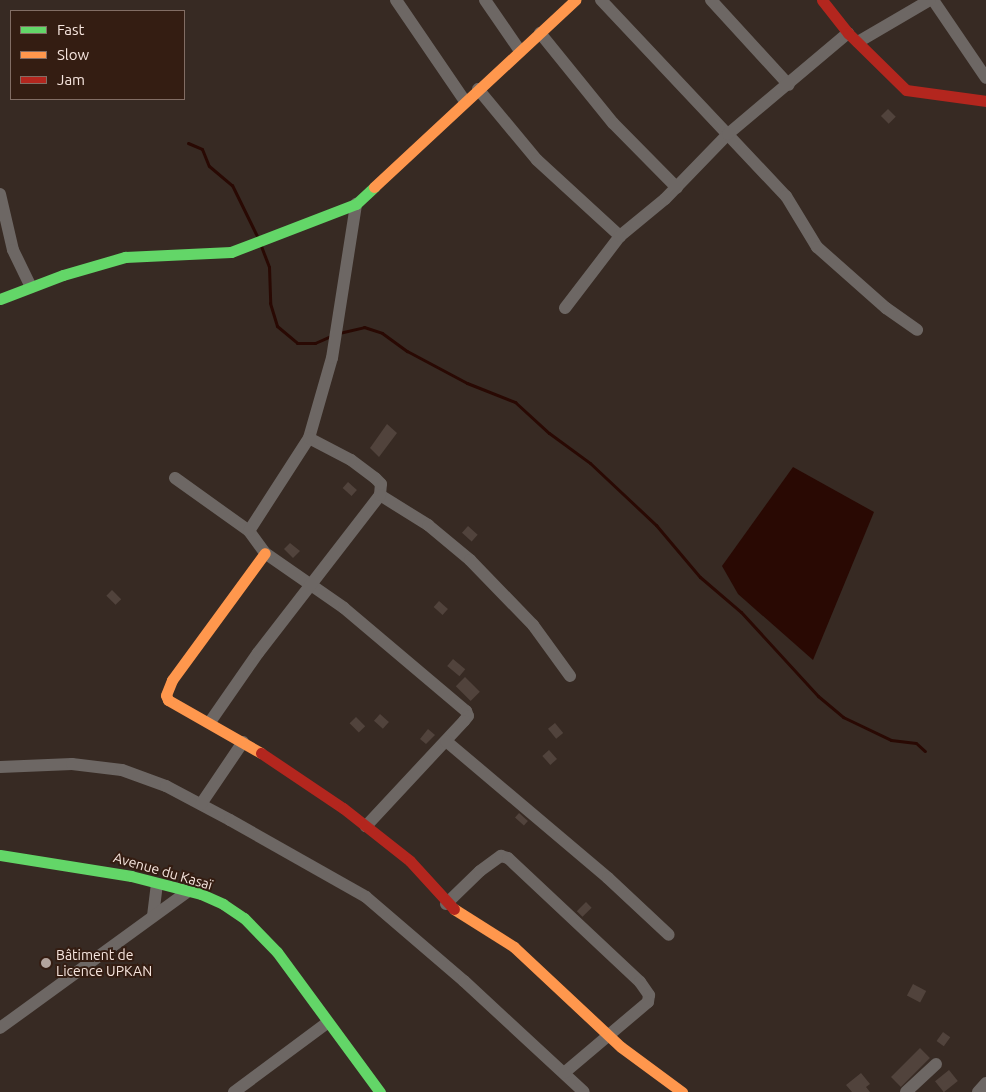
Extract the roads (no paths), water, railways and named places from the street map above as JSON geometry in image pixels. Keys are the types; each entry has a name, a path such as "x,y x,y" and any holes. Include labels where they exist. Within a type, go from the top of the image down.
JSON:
{"street":[{"path":"396,0 465,101"},
{"path":"485,0 520,51"},
{"path":"0,299 31,287 125,257 231,252 356,204 575,0"},
{"path":"601,0 786,196 817,247 886,308 917,330"},
{"path":"711,0 789,85"},
{"path":"822,0 848,33 906,90 986,101"},
{"path":"858,42 931,0 986,78"},
{"path":"540,33 613,122 677,188"},
{"path":"565,308 620,236 677,188 728,134 789,85 848,33"},
{"path":"478,89 537,160 620,236"},
{"path":"0,194 13,250 31,287"},
{"path":"249,530 309,438 332,358 356,204"},
{"path":"210,722 310,585 380,495 381,484 375,478 344,456 309,438"},
{"path":"175,478 249,530 265,553 344,608 466,711 468,716 446,742 366,826"},
{"path":"380,495 428,524 470,560 533,625 570,676"},
{"path":"265,553 168,688 166,695 172,704 210,722 242,742 366,826 410,861 446,904 514,947 608,1036 682,1092"},
{"path":"201,804 242,742"},
{"path":"446,742 608,878 669,935"},
{"path":"0,767 72,764 122,770 201,804 366,897 584,1092"},
{"name":"Avenue du Kasaï","path":"0,854 100,869 188,892 223,904 244,918 277,952 327,1023 380,1092"},
{"path":"446,904 480,871 501,856 508,858 640,982 649,995 648,1002 564,1073"},
{"path":"154,916 156,884"},
{"path":"0,1028 188,892"},
{"path":"234,1092 327,1023"},
{"path":"906,1092 936,1064"},
{"path":"978,1092 986,1083"}],"waterway":[{"path":"188,143 202,149 209,166 232,185 257,236"},
{"path":"261,246 269,267 270,303 277,326 297,343 315,343 331,336"},
{"path":"339,333 364,327 382,333 407,351 467,383 515,402 549,433 590,463 656,525 700,577 741,612 818,696 843,717 891,740 916,743 925,751"}],"place":[{"name":"Bâtiment de Licence UPKAN","path":"46,963"}]}
